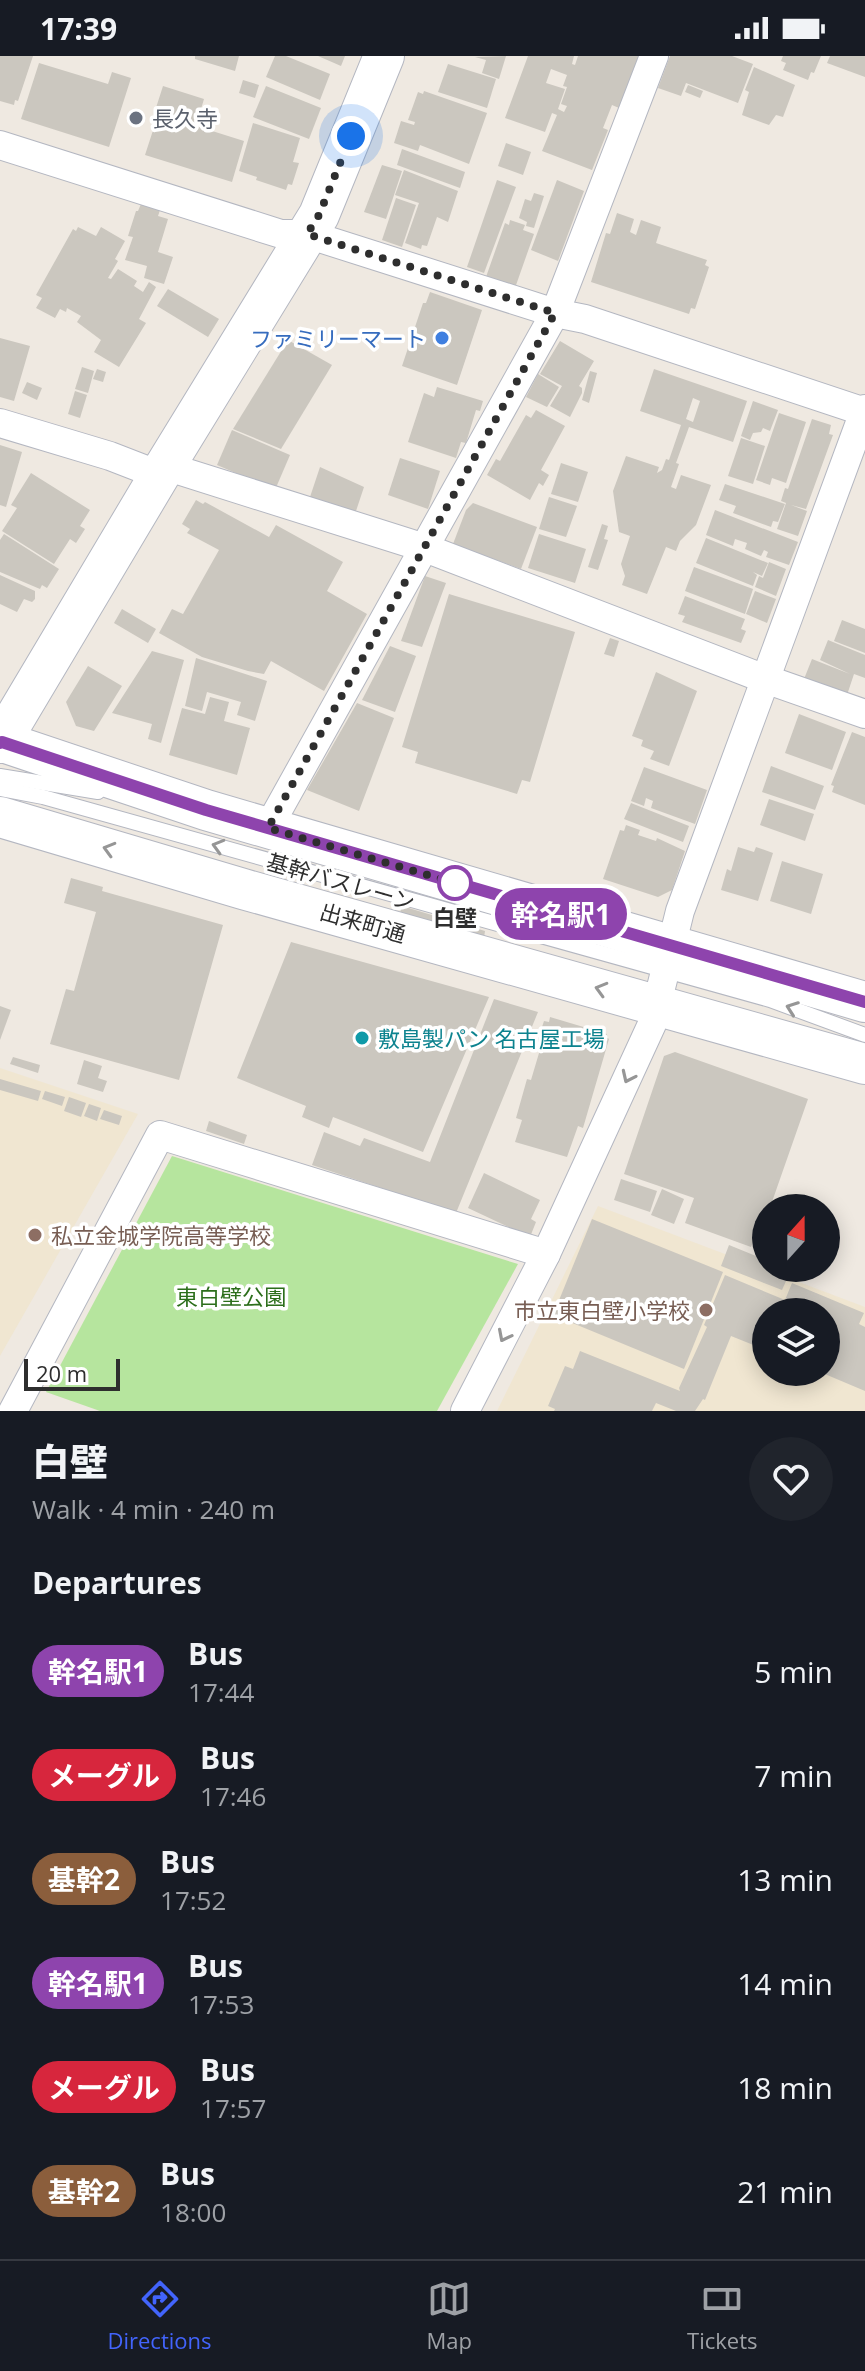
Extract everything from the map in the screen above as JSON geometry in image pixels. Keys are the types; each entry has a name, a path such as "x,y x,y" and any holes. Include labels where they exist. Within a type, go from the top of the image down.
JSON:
{"main road":[{"path":"0,750 162,471 319,215 384,56"},
{"name":"出来町通","path":"0,750 268,828 664,974 865,1064"},
{"name":"出来町通","path":"0,817 243,889 664,974 865,1002"}],"street":[{"path":"268,828 555,313 654,56"},
{"path":"0,145 281,234 307,234 555,313 585,319 865,411 685,897 652,1024 546,1254 465,1411"},
{"path":"0,423 425,548 765,679 865,714"},
{"path":"13,1411 160,1135 546,1254"}],"lane":[{"name":"基幹バスレーン","path":"0,789 43,797 664,974 770,1000 865,1035"}],"shaded area":[{"name":"私立金城学院高等学校","path":"0,1068 138,1114 0,1356"},
{"name":"市立東白壁小学校","path":"598,1206 752,1264 752,1282 799,1282 865,1307 865,1411 497,1411"}],"green space":[{"name":"東白壁公園","path":"172,1156 518,1264 437,1411 100,1411 46,1392"}],"building":[{"path":"0,56 33,56 14,105 0,101"},
{"path":"195,56 239,56 235,71 195,59"},
{"path":"275,56 286,56 330,74 320,100 266,77"},
{"path":"318,56 345,56 341,66"},
{"path":"506,56 499,79 482,73 486,60 475,57"},
{"path":"528,56 574,56 572,64 575,65 578,56 639,56 619,108 612,105 603,128 608,130 592,170 542,151 557,115 552,113 545,132 505,118","holes":["551,69 567,75 563,86 567,87 561,104 567,106 564,112 558,109 565,89 546,83"]},
{"path":"670,56 732,56 753,64 738,103 686,83 681,96 658,88"},
{"path":"783,56 821,56 808,80 783,70 786,63 781,61"},
{"path":"830,56 865,56 865,77 827,63"},
{"path":"39,63 108,84 112,72 131,78 109,147 21,119"},
{"path":"448,64 496,79 487,108 438,92"},
{"path":"754,67 795,85 783,117 776,115 769,125 742,115 749,92 745,90"},
{"path":"243,80 259,85 255,98 239,93"},
{"path":"688,85 703,91 700,98 685,92"},
{"path":"163,86 204,99 201,109 214,114 209,130 244,141 232,182 145,155 158,115 154,114"},
{"path":"266,86 321,108 309,139 253,117"},
{"path":"424,91 487,113 469,164 420,145 418,151 394,143 401,121 414,125 415,122 408,120 418,92 423,94"},
{"path":"253,123 300,138 293,162 299,163 292,185 288,184 286,190 239,171"},
{"path":"506,143 531,152 523,175 498,166"},
{"path":"402,149 465,172 460,188 397,165"},
{"path":"382,165 402,171 386,219 364,212"},
{"path":"404,170 458,191 448,222 437,217 427,246 422,245 421,249 405,243 419,203 395,195"},
{"path":"497,180 516,187 484,273 467,267"},
{"path":"557,180 584,191 558,261 531,250"},
{"path":"534,193 544,196 534,228 526,226 527,222 519,218 525,199 531,201"},
{"path":"396,198 416,205 402,247 382,240"},
{"path":"141,204 160,210 158,216 168,219 158,252 173,257 164,284 144,278 147,266 125,260 133,237 128,236"},
{"path":"617,213 634,219 630,232 636,235 641,220 661,227 656,243 707,260 705,265 709,267 695,309 691,308 689,314 591,282 606,233 610,234"},
{"path":"510,220 525,225 523,230 534,234 515,288 486,277 505,223 509,225"},
{"path":"78,227 96,236 101,227 125,241 108,278 111,279 118,269 137,281 134,286 143,292 149,282 156,287 139,319 146,323 119,367 94,352 101,340 77,322 81,316 67,308 66,312 60,309 55,318 36,308 42,298 36,295 73,229 76,231"},
{"path":"168,289 219,319 208,337 157,306"},
{"name":"ファミリーマート","path":"430,292 482,310 457,385 402,366 423,303 426,303"},
{"path":"0,338 30,346 14,401 0,397"},
{"path":"288,340 332,365 281,449 233,429"},
{"path":"560,341 594,361 579,386 582,393 570,417 550,406 562,386 540,374"},
{"path":"82,367 94,371 88,393 75,389"},
{"path":"97,369 106,372 103,382 93,379"},
{"path":"654,369 747,401 733,442 689,427 671,487 676,489 681,475 711,485 696,525 680,541 676,551 666,547 647,594 622,585 625,576 621,564 630,536 619,532 613,491 626,456 659,467 657,473 662,470 666,459 669,460 681,425 640,411","holes":["693,398 700,401 693,422 686,419"]},
{"path":"590,371 597,373 589,403 582,400"},
{"path":"538,374 559,387 547,407 526,397"},
{"path":"27,382 42,388 37,400 22,393"},
{"path":"437,387 483,401 480,411 476,410 466,443 461,442 456,458 408,442 424,393 434,397"},
{"path":"75,391 87,395 80,418 68,414"},
{"path":"753,401 778,410 770,431 763,428 761,432 753,433 750,440 741,436"},
{"path":"536,410 565,426 541,470 549,475 543,486 539,483 530,500 487,475 496,459 500,461 526,415 531,418"},
{"path":"779,413 806,422 786,483 772,478 770,485 756,480"},
{"path":"812,419 831,425 829,434 833,435 806,509 791,505 807,511 798,536 777,529 786,503 781,501 785,488 788,489"},
{"path":"232,430 290,455 275,490 217,465"},
{"path":"741,438 765,446 753,484 728,476"},
{"path":"0,445 22,452 6,507 0,505"},
{"path":"400,458 440,471 428,509 388,495"},
{"path":"561,463 588,472 578,502 551,494"},
{"path":"320,467 364,487 355,514 309,500"},
{"path":"31,473 90,510 80,526 85,529 76,543 70,539 54,564 2,531 17,508 11,505"},
{"path":"725,484 785,504 778,522 773,521 771,527 733,513 736,506 719,500"},
{"path":"549,497 577,506 566,537 539,529"},
{"path":"196,500 269,537 276,525 343,562 327,591 367,614 324,691 271,661 264,674 248,671 202,657 159,633 172,609 183,614 219,550 187,533 190,529 182,524"},
{"path":"473,503 537,527 521,569 453,544 466,510"},
{"path":"715,510 798,542 789,565 766,557 768,552 764,550 761,556 745,549 747,543 735,539 733,546 706,535"},
{"path":"602,524 608,526 604,539 608,540 598,570 588,567"},
{"path":"4,534 59,569 47,588 42,585 40,589 0,572 0,540"},
{"path":"539,534 586,549 575,583 528,568"},
{"path":"706,538 768,563 762,576 753,572 757,575 753,586 696,563"},
{"path":"769,562 786,569 776,596 755,587 759,576 763,578"},
{"path":"694,567 753,589 745,614 685,591"},
{"path":"0,575 35,591 35,599 32,602 24,599 17,612 0,604"},
{"path":"425,576 446,583 422,647 401,641"},
{"path":"755,591 776,599 767,623 746,614"},
{"path":"449,594 575,632 530,782 522,780 517,794 415,763 418,752 402,747"},
{"path":"685,596 745,619 741,629 746,631 741,643 682,622 685,616 678,614"},
{"path":"122,609 156,629 148,643 114,623"},
{"path":"842,620 865,629 865,653 834,641"},
{"path":"610,638 619,641 614,657 604,654"},
{"path":"828,640 865,655 865,678 854,674 847,695 804,679 812,659 850,674 820,660"},
{"path":"390,646 416,656 395,712 362,700"},
{"path":"152,651 184,660 161,743 148,739 152,724 112,713"},
{"path":"196,658 267,681 255,721 237,715 241,702 207,692 202,711 185,706"},
{"path":"88,666 122,686 94,731 76,726 66,702"},
{"path":"656,672 697,691 669,766 650,759 654,751 641,746 643,740 632,736"},
{"path":"210,697 229,702 224,721 250,728 237,775 169,755 182,708 205,714"},
{"path":"357,703 394,718 359,811 307,790"},
{"path":"799,714 846,732 832,770 785,753"},
{"path":"852,732 865,737 865,805 832,792 834,786 831,785"},
{"path":"771,766 824,786 815,810 762,792"},
{"path":"644,767 707,790 695,824 651,808 653,801 646,798 644,806 631,801"},
{"path":"769,799 814,814 805,841 760,825"},
{"path":"631,803 689,826 683,842 624,819"},
{"path":"626,825 640,830 638,835 656,841 657,838 685,851 672,890 658,897 603,879 620,830 624,831"},
{"path":"738,847 754,852 756,847 773,853 758,901 721,890"},
{"path":"782,861 823,874 811,914 770,901"},
{"path":"71,878 103,887 102,891 223,925 179,1080 50,1044 66,989 74,991 96,912 64,903"},
{"path":"402,906 485,931 484,938 400,913"},
{"name":"敷島製パン 名古屋工場","path":"291,942 489,997 423,1152 333,1117 329,1128 302,1117 306,1106 237,1078"},
{"path":"494,999 538,1012 456,1213 312,1165 324,1132 360,1146 364,1138 430,1162"},
{"path":"0,1006 11,1010 0,1040"},
{"path":"550,1017 607,1034 609,1039 583,1128 578,1126 567,1157 515,1142 522,1120 516,1118 542,1043 537,1042 544,1021 549,1022"},
{"path":"675,1052 808,1099 775,1194 752,1194 751,1247 685,1223 694,1198 624,1174 664,1056"},
{"path":"13,1057 40,1065 38,1073 10,1064"},
{"path":"84,1060 102,1066 98,1078 107,1081 103,1092 77,1084"},
{"path":"0,1079 41,1091 38,1101 0,1090"},
{"path":"45,1091 65,1097 62,1106 42,1099"},
{"path":"69,1097 86,1103 81,1117 64,1111"},
{"path":"89,1104 101,1108 97,1121 84,1116"},
{"path":"104,1110 122,1116 119,1125 100,1119"},
{"path":"209,1121 247,1135 244,1144 206,1131"},
{"path":"484,1173 540,1200 531,1219 536,1222 530,1237 468,1208"},
{"path":"621,1179 657,1191 650,1212 614,1200"},
{"path":"662,1189 684,1199 674,1224 651,1215"},
{"path":"592,1219 723,1272 684,1369 553,1315"},
{"path":"729,1245 752,1254 752,1278 721,1266"},
{"path":"725,1275 780,1298 752,1298 752,1344 731,1336 705,1400 695,1411 676,1411 656,1403 652,1411 554,1411 548,1406 565,1366 573,1369 580,1351 680,1391 707,1327 704,1325"},
{"path":"762,1282 786,1282 782,1290"},
{"path":"792,1283 828,1298 786,1298"},
{"path":"840,1303 864,1313 859,1324 865,1327 865,1391 840,1380"}],"bus line":[{"name":"幹名駅1","path":"0,743 206,810 865,1002"}],"place":[{"name":"長久寺","path":"136,118"},
{"name":"ファミリーマート","path":"442,338"},
{"name":"白壁","path":"455,883"},
{"name":"敷島製パン 名古屋工場","path":"362,1038"},
{"name":"私立金城学院高等学校","path":"35,1235"},
{"name":"市立東白壁小学校","path":"706,1310"}],"route":[{"path":"351,136 319,215 307,234 555,313 268,828 455,883"}]}
